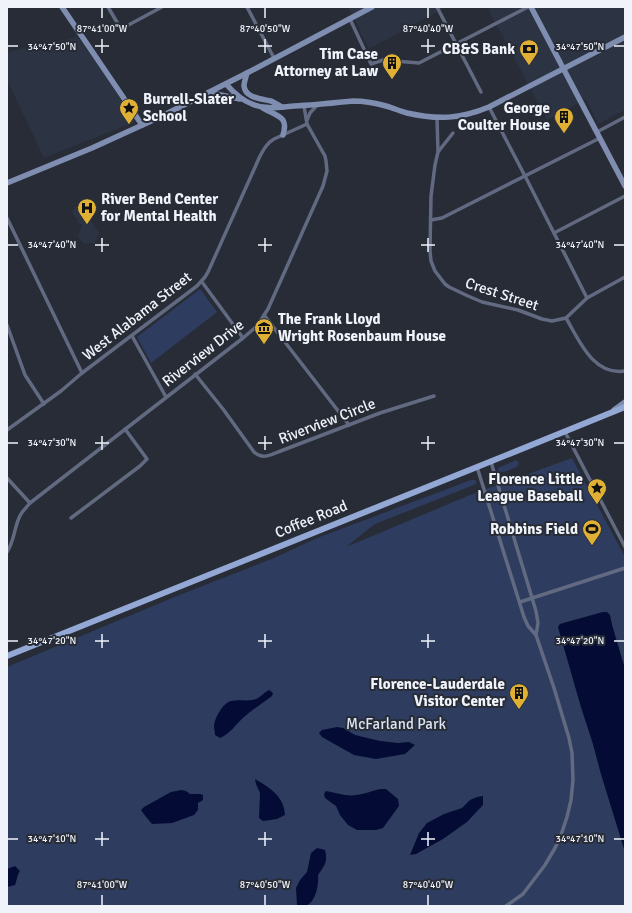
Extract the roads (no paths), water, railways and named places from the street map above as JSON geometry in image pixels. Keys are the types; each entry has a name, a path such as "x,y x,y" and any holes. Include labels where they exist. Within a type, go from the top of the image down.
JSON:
{"main road":[{"name":"Coffee Road","path":"7,656 625,407"},
{"path":"610,413 625,413"}],"street":[{"path":"62,7 142,126"},
{"path":"108,7 121,29 162,7"},
{"path":"247,7 274,58"},
{"path":"7,183 142,126 226,84 372,7"},
{"path":"437,7 481,92"},
{"path":"350,19 371,64 383,60 419,63 529,7 625,186"},
{"path":"226,84 243,100 261,107 271,108 363,101 437,118 450,118 464,116 489,107 625,36"},
{"path":"247,73 244,85 246,91 250,95 283,107"},
{"path":"207,93 243,100"},
{"path":"306,122 310,113 318,104"},
{"name":"Riverview Drive","path":"7,552 12,543 15,528 21,513 30,503 257,326 273,297 323,186 326,176 327,166 325,156 306,122 304,106"},
{"path":"261,107 284,120 285,124 283,135"},
{"path":"489,107 526,176 587,298"},
{"path":"597,132 625,117"},
{"name":"Crest Street","path":"437,118 438,152 432,186 430,251 431,261 438,276 449,287 482,302 552,321 566,318"},
{"name":"West Alabama Street","path":"7,430 44,404 82,373 202,282 266,146 270,141 306,122"},
{"path":"438,152 453,133"},
{"path":"431,220 442,218 600,138"},
{"path":"554,233 625,196"},
{"path":"7,218 82,373"},
{"path":"625,277 587,298 566,318 579,342 595,362 610,371 625,371"},
{"path":"202,282 243,338"},
{"path":"264,315 349,424"},
{"path":"7,325 25,375 44,404"},
{"path":"132,336 166,397"},
{"name":"Riverview Circle","path":"195,374 223,409 254,452 262,457 380,413 434,396"},
{"path":"610,413 625,402"},
{"path":"71,518 140,466 147,459 125,429"},
{"path":"565,432 625,547"},
{"path":"491,462 532,598 538,623 536,635"},
{"path":"477,467 524,617 528,626 536,635 554,688 572,753 573,780 571,800 561,835 545,865 523,894 506,906"},
{"path":"7,478 30,503"},
{"path":"520,602 625,568"}],"place":[{"name":"CB&S Bank","path":"529,66"},
{"name":"Tim Case Attorney at Law","path":"392,80"},
{"name":"Burrell-Slater School","path":"129,125"},
{"name":"George Coulter House","path":"564,134"},
{"name":"River Bend Center for Mental Health","path":"87,225"},
{"name":"The Frank Lloyd Wright Rosenbaum House","path":"264,345"},
{"name":"Florence Little League Baseball","path":"597,505"},
{"name":"Robbins Field","path":"592,546"},
{"name":"Florence-Lauderdale Visitor Center","path":"519,710"}],"park label":[{"name":"McFarland Park","path":"396,724"}]}
